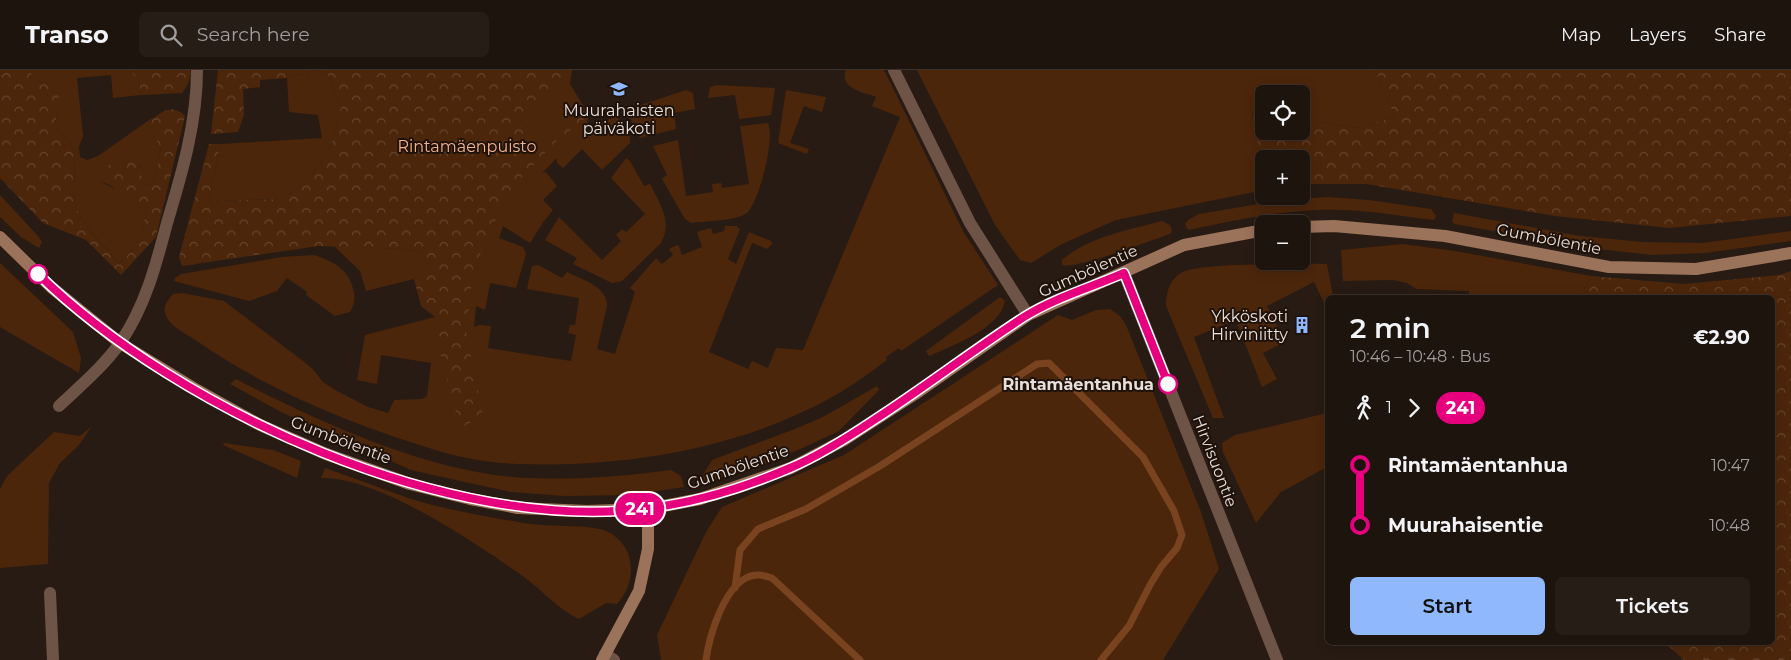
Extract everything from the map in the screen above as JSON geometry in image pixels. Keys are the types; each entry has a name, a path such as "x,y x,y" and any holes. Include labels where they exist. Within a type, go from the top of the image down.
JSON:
{"main road":[{"name":"Gumbölentie","path":"1310,227 1334,226 1445,236 1609,267 1696,269 1791,253"},
{"name":"Gumbölentie","path":"0,237 51,287 120,343 196,390 260,425 326,454 410,484 470,499 518,508 587,511 648,508 700,499 791,468 844,440 1028,315 1184,245 1255,232"},
{"path":"607,658 639,592 648,549 648,508"}],"street":[{"path":"59,406 96,370 120,343 151,283 184,166 197,98 197,70"},
{"path":"894,70 970,223 1028,315"},
{"name":"Hirvisuontie","path":"1124,273 1277,660"},
{"path":"50,593 53,660"}],"green space":[{"path":"0,70 33,70 30,77 47,83 57,92 59,104 55,122 59,133 71,144 74,152 74,199 76,207 86,225 120,265 142,235 146,209 126,201 113,187 100,181 99,173 106,165 118,165 124,154 131,152 139,163 144,184 149,185 154,181 161,149 148,125 160,113 165,111 175,110 185,116 156,237 121,275 86,240 43,223 0,178"},
{"path":"33,70 129,70 139,81 141,95 113,98 111,75 77,78 83,136 79,147 80,157 87,160 98,156 155,116 148,125 161,149 154,181 149,185 144,184 140,176 140,165 124,154 118,165 100,181 120,192 126,201 146,209 142,235 120,265 80,216 74,199 74,153 66,138 59,133 55,122 59,98 52,87 29,77"},
{"path":"129,70 190,70 190,73 182,93 141,95 139,81"},
{"path":"218,70 317,70 287,78 260,80 260,87 243,89 244,115 238,132 211,134"},
{"path":"317,70 327,73 341,107 330,148 306,184 280,199 209,201 220,144 322,138 318,115 289,112 287,78"},
{"name":"Rintamäenpuisto","path":"317,70 572,70 535,101 515,153 522,160 537,151 582,105 589,115 552,145 517,183 485,239 472,281 466,330 483,416 460,428 441,356 435,317 421,306 414,279 427,268 425,252 402,249 318,246 182,266 179,257 209,144 220,144 209,201 280,199 306,184 330,148 341,107 327,73"},
{"name":"Rintamäenpuisto","path":"382,70 572,70 570,84 589,115 585,134 616,115 630,136 630,143 602,170 582,149 563,168 557,163 557,158 542,173 546,172 557,186 543,200 553,210 530,243 503,226 499,238 523,247 526,254 516,288 490,283 485,310 476,306 474,327 480,325 491,326 488,348 571,361 576,335 568,333 570,325 575,325 579,298 527,289 532,266 538,265 562,278 567,272 593,284 603,294 607,306 597,349 615,354 635,292 630,288 656,258 662,264 673,255 669,249 677,245 682,255 702,247 697,232 711,228 713,234 724,231 725,226 736,226 740,229 728,259 736,264 749,232 771,241 772,244 767,249 752,243 709,352 748,369 752,361 768,368 776,348 803,350 900,117 872,106 876,97 849,86 846,82 846,70 883,70 885,72 963,231 998,285 901,351 899,348 886,357 887,360 850,387 807,410 768,427 728,440 686,450 644,458 602,462 560,464 508,463 479,460 451,454 378,431 315,406 254,376 178,329 167,317 165,307 173,294 182,293 224,301 312,368 323,382 368,407 388,413 394,400 422,399 427,396 431,363 381,355 377,384 357,380 365,335 435,317 427,269 414,279 366,291 360,271 334,246 425,252"},
{"path":"917,70 1375,70 1395,117 1355,128 1319,122 1310,114 1310,85 1255,85 1255,112 1252,113 1255,140 1257,140 1259,150 1255,150 1255,192 1116,220 1062,244 1031,263 1020,260 995,225"},
{"path":"1375,70 1791,70 1791,216 1669,228 1555,216 1366,184 1310,184 1310,150 1259,150 1257,140 1310,140 1310,114 1319,122 1355,128 1395,117"},
{"path":"717,85 775,88 771,115 739,119 735,95 708,98 710,87"},
{"path":"686,90 693,93 695,109 674,113 676,129 640,138 629,116 630,111 635,107"},
{"path":"786,90 826,97 822,112 804,106 790,143 809,149 807,154 778,143"},
{"path":"1255,112 1255,128 1252,113"},
{"path":"768,123 770,142 765,168 753,205 748,212 744,215 721,220 691,223 685,219 662,179 667,175 653,146 678,140 686,196 713,192 712,184 721,183 722,188 749,184 740,126"},
{"path":"626,158 630,161 644,186 650,184 664,213 666,228 661,243 622,281 612,283 573,264 577,258 545,240 559,217 602,260 621,241 616,235 622,229 626,232 645,214 611,178"},
{"path":"0,195 39,237 42,242 39,248 21,237 0,217"},
{"path":"1327,197 1369,200 1431,209 1436,216 1434,220 1360,211 1316,210 1255,215 1255,217 1188,230 1185,224 1188,220 1199,214 1255,205 1310,205 1310,198"},
{"path":"1454,213 1580,236 1643,242 1702,243 1791,231 1791,241 1706,253 1652,255 1580,247 1455,224 1452,222"},
{"path":"1162,221 1170,225 1172,231 1170,234 1097,259 1062,265 1062,260 1084,245 1123,231"},
{"path":"1403,244 1455,251 1591,276 1581,295 1469,295 1469,291 1416,289 1407,283 1393,280 1343,281 1341,250"},
{"path":"314,255 335,264 349,278 354,293 350,312 335,316 306,295 307,292 287,278 277,291 249,301 174,281 181,274 282,257"},
{"path":"0,263 73,332 81,358 79,373 0,327"},
{"path":"1255,264 1255,270 1310,270 1310,264 1327,264 1333,295 1325,295 1325,305 1314,282 1267,306 1285,342 1263,353 1277,379 1262,387 1236,320 1194,337 1224,418 1213,418 1166,306 1171,283 1181,273 1191,269"},
{"path":"1791,271 1791,660 1684,660 1667,645 1775,645 1775,295 1581,295 1591,276 1684,284 1780,275"},
{"path":"1000,297 1005,301 1001,311 985,328 929,356 926,351"},
{"path":"1110,309 1120,316 1126,325 1201,512 1219,569 1163,660 661,660 657,635 706,532 722,507 844,455 1058,315 1072,320 1096,310"},
{"path":"236,379 300,411 370,441 443,464 513,477 553,479 592,478 671,470 681,476 684,487 630,495 565,496 511,492 411,470 283,413 230,384"},
{"path":"877,386 879,390 839,431 772,462 705,482 703,475 712,460 823,417"},
{"path":"1325,413 1325,468 1281,492 1256,523 1223,452 1222,443 1235,435"},
{"path":"92,426 79,445 60,463 49,483 48,564 0,568 0,489 7,476 54,432 80,436"},
{"path":"224,443 273,450 301,461 297,478 223,445"},
{"path":"325,468 411,499 452,510 523,523 589,527 606,531 616,537 623,545 631,564 631,575 624,595 617,604 606,603 579,619 558,605 524,577 426,514 370,488 344,480 321,478"}],"waterway":[{"path":"735,588 740,550 758,529 806,509 880,466 1037,364 1049,363 1143,457 1174,511 1182,535 1177,548 1161,567 1150,585 1129,626 1101,660"},
{"path":"706,660 710,639 724,603 738,584 753,575 772,578 860,660"}],"bus line":[{"name":"241","path":"38,274 84,315 120,343 196,390 260,425 326,454 410,484 470,499 518,508 587,511 648,508 700,499 791,468 844,440 1028,315 1124,273 1168,384"}],"place":[{"name":"Muurahaisten päiväkoti","path":"619,89"},
{"name":"Ykköskoti Hirviniitty","path":"1302,325"},
{"name":"Rintamäentanhua","path":"1168,384"}]}
